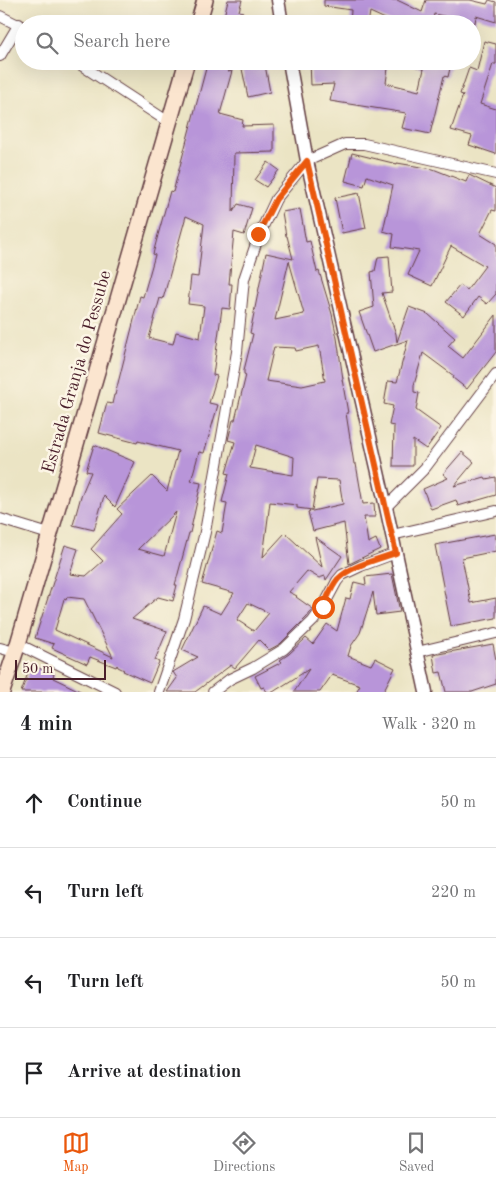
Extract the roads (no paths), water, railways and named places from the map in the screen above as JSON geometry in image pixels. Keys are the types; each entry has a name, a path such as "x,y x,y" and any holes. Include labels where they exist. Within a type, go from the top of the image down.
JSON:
{"main road":[{"path":"201,15 205,0"},
{"name":"Estrada Granja do Pessube","path":"2,692 17,648 185,70"}],"street":[{"path":"278,0 280,15"},
{"path":"0,16 15,23"},
{"path":"0,56 15,35"},
{"path":"89,70 170,123"},
{"path":"291,70 307,161 426,692"},
{"path":"159,692 184,619 205,532 237,352 244,278 258,234 276,199 307,161 345,144 364,144 496,174"},
{"path":"386,507 425,468 496,374"},
{"path":"392,534 496,511"},
{"path":"0,519 49,534"},
{"path":"213,692 230,679 253,668 284,649 313,622 333,586 342,575 396,553"},
{"path":"417,652 496,633"},
{"path":"0,648 17,648 115,692"}]}
